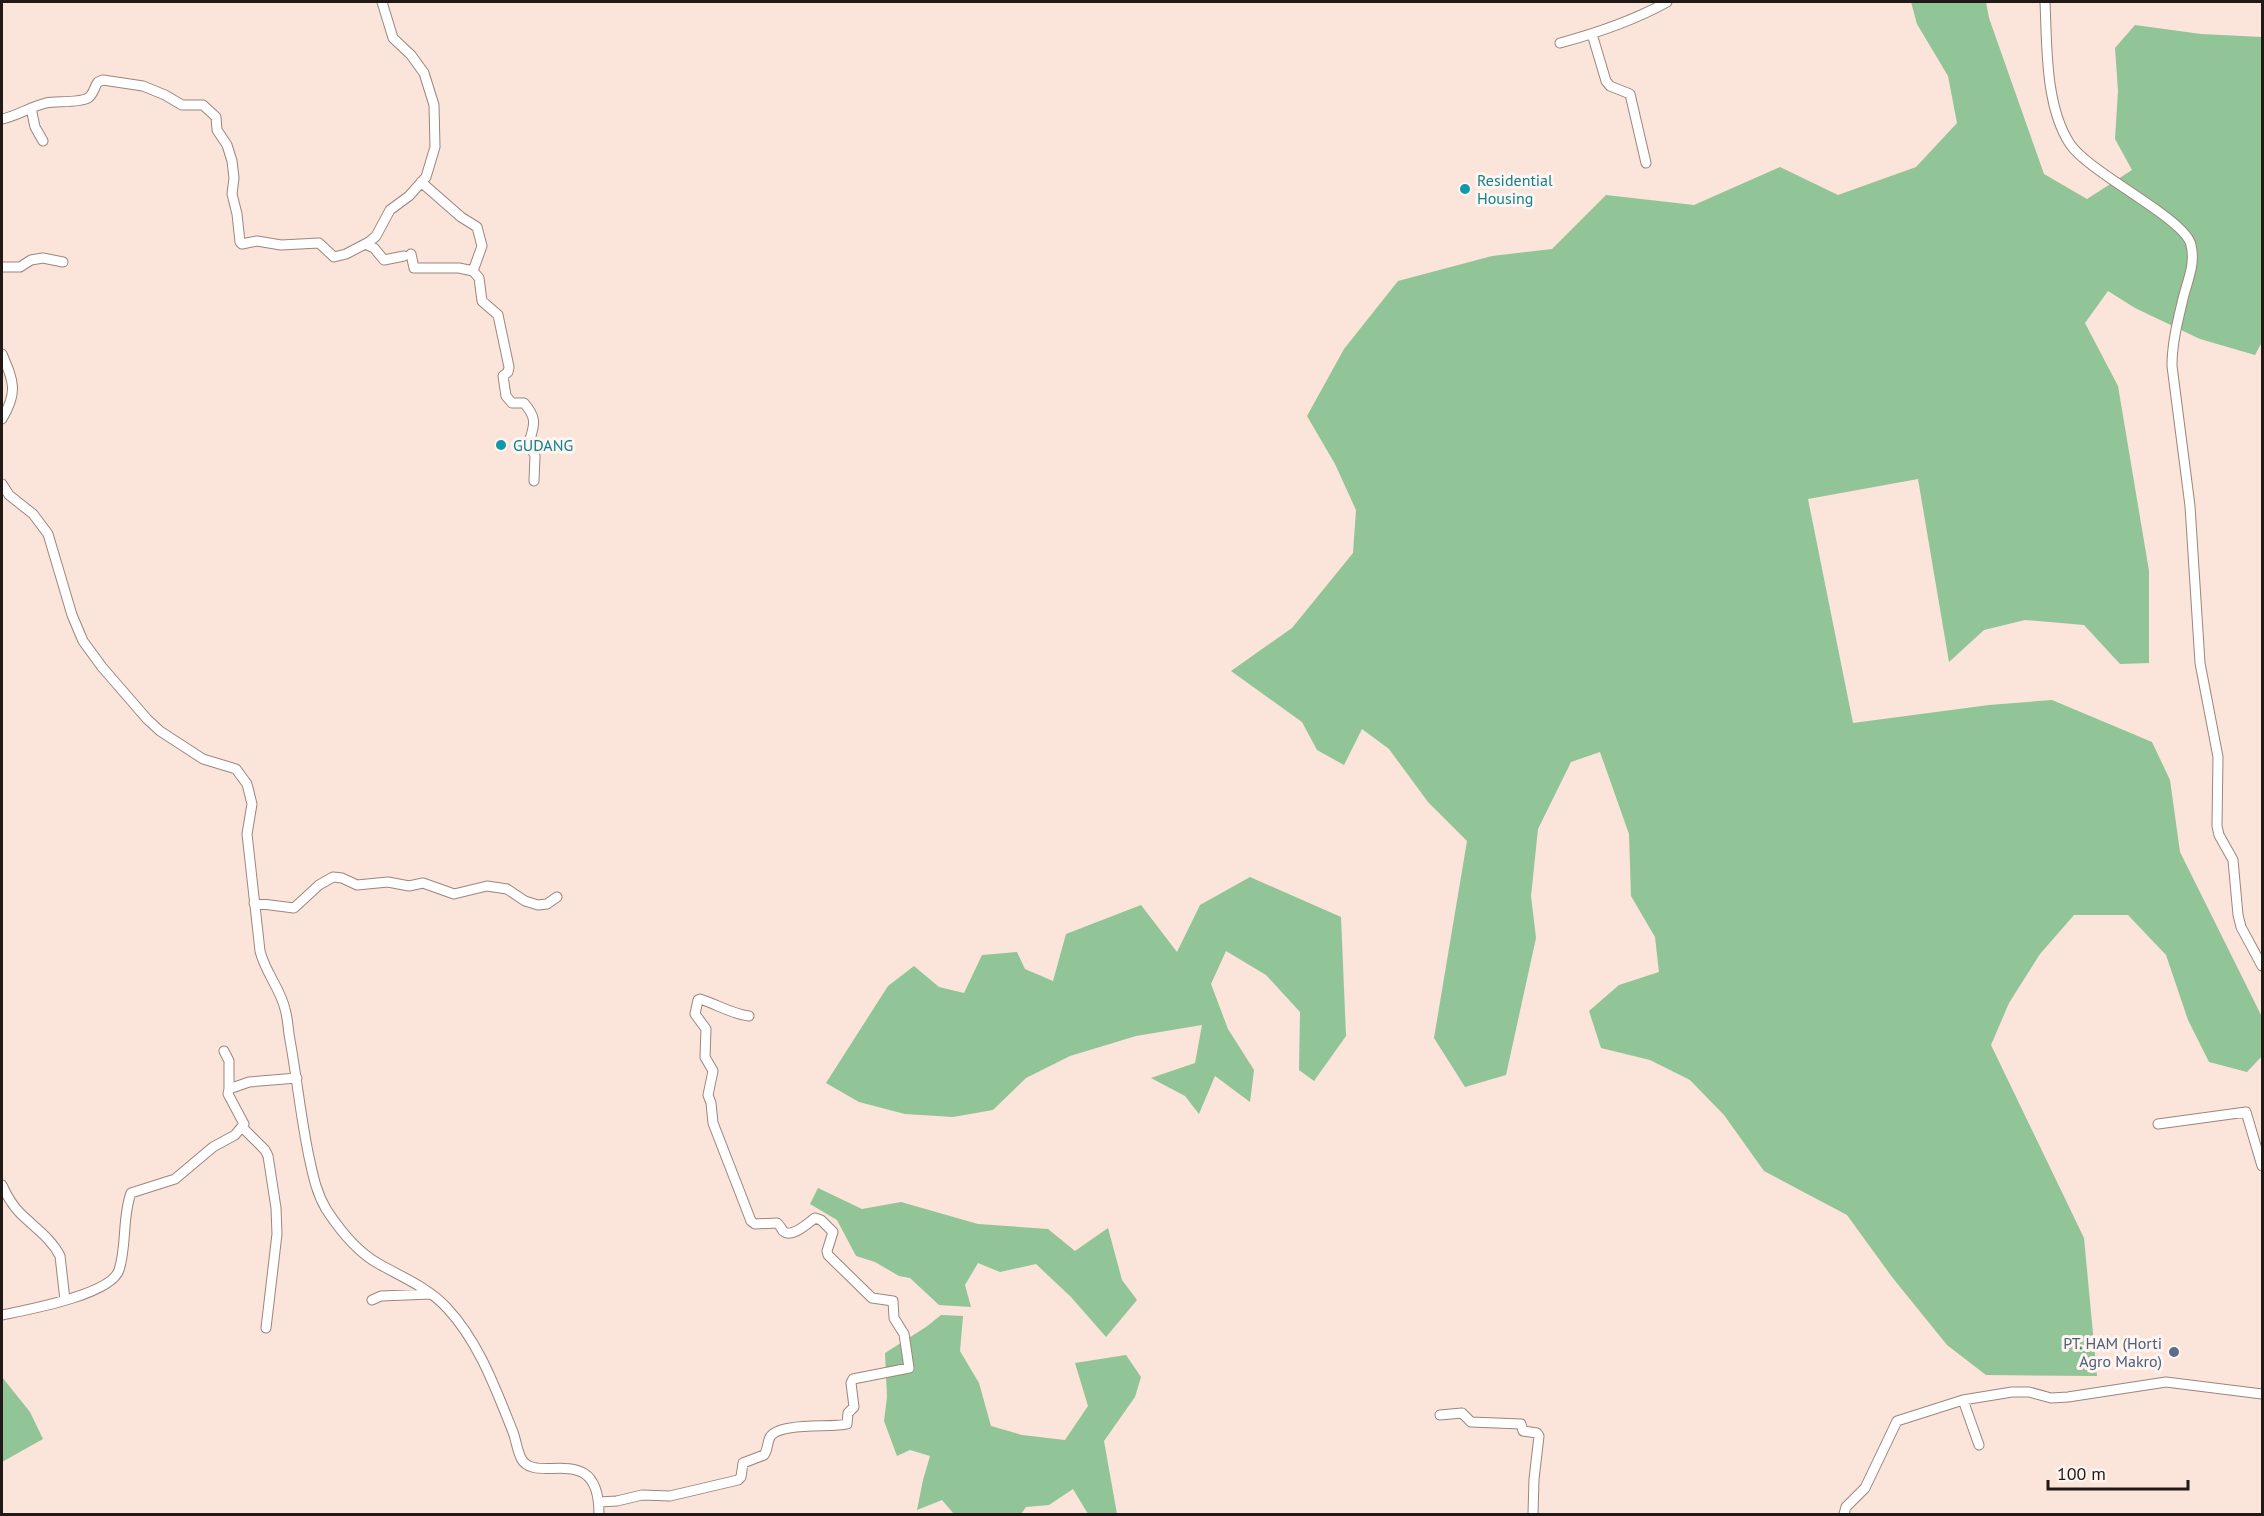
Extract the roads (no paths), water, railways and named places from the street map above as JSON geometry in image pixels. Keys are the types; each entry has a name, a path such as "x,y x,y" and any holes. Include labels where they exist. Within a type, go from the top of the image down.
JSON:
{"street":[{"path":"2,119 49,103 85,99 91,95 98,81 105,80 143,86 182,105 203,105 216,117 217,130 231,154 234,174 231,194 237,214 240,242 242,244 257,241 281,245 319,243 334,256 346,254 376,236 390,210 409,196 421,182 429,170 435,147 434,105 424,73 411,55 393,38 382,2"},
{"path":"1560,43 1643,15 1667,2"},
{"path":"2045,2 2049,78 2059,119 2070,144 2087,162 2175,225 2192,245 2193,267 2182,300 2172,347 2174,383 2181,421 2183,464 2190,506 2194,598 2200,663 2218,757 2217,826 2219,835 2233,860 2241,927 2259,950 2262,966"},
{"path":"1592,34 1606,81 1610,86 1630,94 1646,163"},
{"path":"31,108 35,127 43,141"},
{"path":"421,182 461,217 477,226 482,246 473,271"},
{"path":"365,244 374,248 384,260 407,255 414,268 459,268 473,271 479,279 482,301 498,315 509,367 508,372 503,376 506,396 512,402 524,403 532,414 535,426 528,443 535,456 534,481"},
{"path":"2,267 20,267 31,260 42,258 63,262"},
{"path":"2,354 14,385 9,409 2,419"},
{"path":"2,484 9,495 33,514 48,534 76,624 83,641 102,667 160,731 203,759 236,769 247,784 252,804 247,834 262,962 279,991 286,1011 303,1129 315,1187 325,1206 339,1228 363,1253 431,1294 446,1306 463,1326 481,1359 514,1436 521,1460 534,1468 577,1470 590,1478 599,1502 599,1515"},
{"path":"254,903 294,908 319,885 333,877 357,885 388,882 409,886 423,883 454,894 487,886 507,890 525,901 538,905 548,904 557,897"},
{"path":"599,1502 617,1501 642,1495 670,1496 738,1480 743,1463 764,1455 770,1436 778,1431 847,1424 848,1413 854,1407 851,1383 854,1379 909,1368 904,1334 894,1318 893,1301 872,1298 828,1255 826,1251 833,1232 821,1220 815,1218 795,1232 789,1233 784,1231 777,1222 755,1224 751,1221 713,1123 708,1095 712,1071 705,1055 706,1029 695,1014 700,999 722,1006 734,1013 749,1016"},
{"path":"224,1052 229,1061 228,1094 244,1124 243,1128 268,1156 276,1208 277,1234 266,1328"},
{"path":"229,1089 249,1082 297,1078"},
{"path":"2158,1124 2246,1112 2262,1166"},
{"path":"2,1315 65,1300 106,1285 119,1271 131,1193 175,1179 213,1147 236,1135 243,1128"},
{"path":"2,1185 19,1212 58,1251 65,1300"},
{"path":"372,1300 381,1296 431,1294"},
{"path":"1844,1515 1846,1507 1865,1488 1898,1421 1964,1400 2012,1392 2029,1392 2051,1398 2068,1397 2166,1382 2262,1394"},
{"path":"1964,1400 1979,1445"},
{"path":"1440,1415 1462,1413 1471,1422 1521,1424 1523,1431 1537,1433 1539,1436 1533,1515"}],"place":[{"name":"Residential Housing","path":"1465,189"},
{"name":"GUDANG","path":"501,445"},
{"name":"PT. HAM (Horti Agro Makro)","path":"2174,1352"}]}
